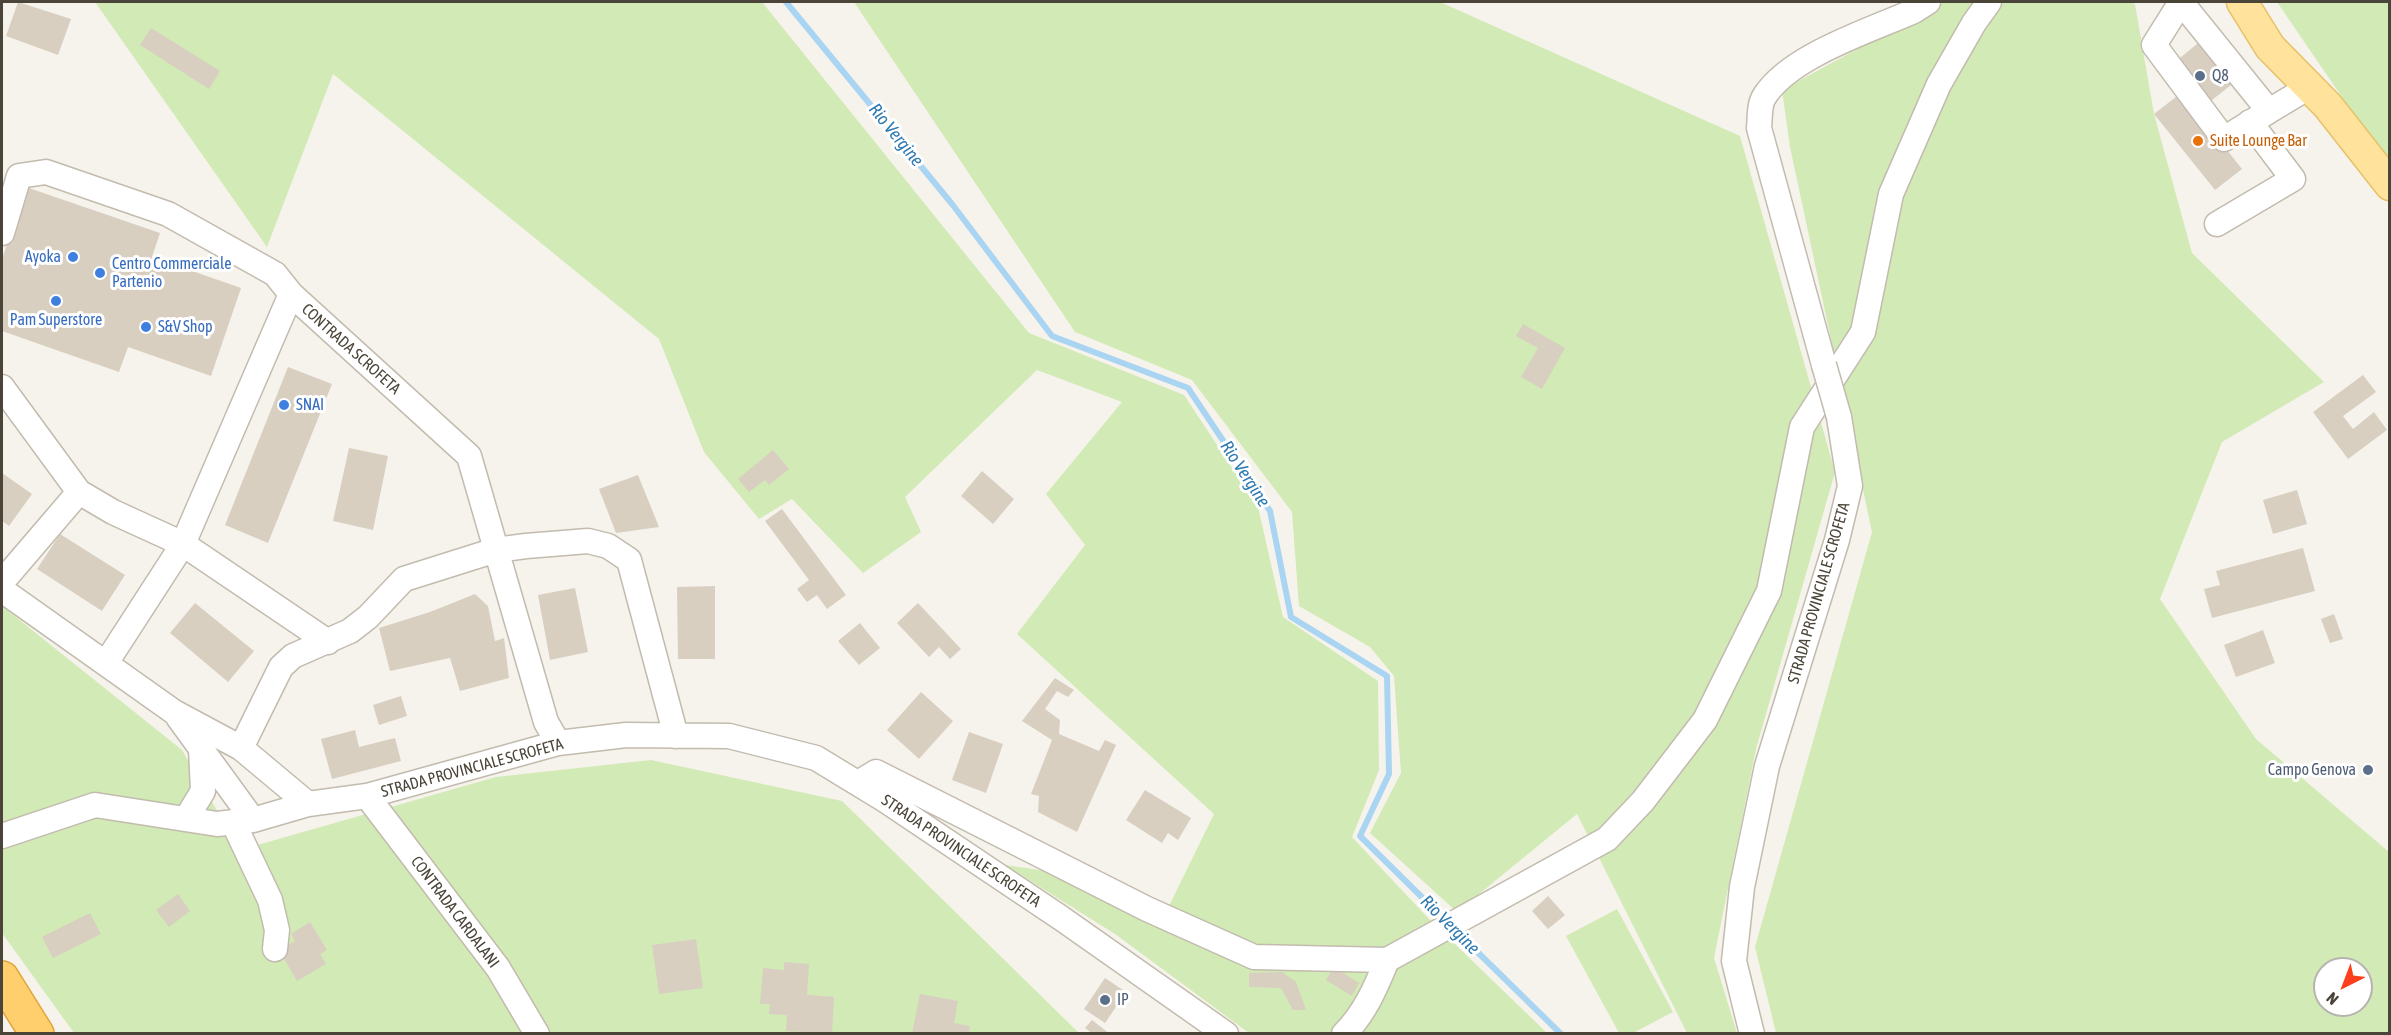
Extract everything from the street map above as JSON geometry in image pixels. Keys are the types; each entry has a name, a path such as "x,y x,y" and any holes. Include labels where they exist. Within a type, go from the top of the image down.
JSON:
{"highway":[{"path":"2,978 37,1034"}],"main road":[{"path":"2228,2 2340,120 2387,178"},
{"path":"2242,2 2270,47"},
{"path":"2259,2 2284,38 2304,82"}],"street":[{"name":"STRADA PROVINCIALE SCROFETA","path":"1752,1034 1734,961 1742,887 1767,766 1837,540 1850,486 1839,417 1759,128 1762,99 1778,79 1816,54 1928,2"},
{"path":"858,783 876,771 1147,909 1254,957 1387,960 1607,839 1643,801 1705,720 1769,591 1802,427 1863,332 1891,194 1939,84 1974,23 1989,2"},
{"path":"2217,224 2293,179 2260,116 2199,9 2181,2 2154,45 2224,139 2260,116 2304,82"},
{"path":"2,234 19,176 46,172 168,214 275,274 291,294"},
{"name":"CONTRADA SCROFETA","path":"106,663 183,544 291,294 469,456 546,722 558,743"},
{"path":"3,394 79,492 113,512 183,544 328,642"},
{"path":"2,582 79,492"},
{"path":"241,748 280,667 292,656 350,631 368,617 404,579 496,550 588,542 608,546 629,560 675,736"},
{"path":"2,590 174,712 241,748 308,804"},
{"path":"174,712 201,749 243,821 278,930 275,949"},
{"name":"STRADA PROVINCIALE SCROFETA","path":"4,835 94,805 217,824 243,821 308,804 366,796 558,743 626,735 729,736 816,758 858,783 1187,1015 1226,1034"},
{"path":"186,819 203,791 201,749"},
{"name":"CONTRADA CARDALANI","path":"366,796 498,968 537,1034"},
{"path":"1344,1034 1356,1022 1375,990 1387,960"}],"green space":[{"path":"95,2 762,2 1029,333 1184,395 1258,507 1283,617 1378,681 1379,770 1352,837 1429,919 1547,1033 1249,1033 1115,934 1005,865 1040,870 1167,910 1214,814 1017,634 1085,545 1046,494 1122,402 1037,370 905,497 921,532 863,573 792,499 759,519 704,452 659,339 333,74 267,247"},
{"path":"854,2 1440,2 1740,136 1835,472 1756,749 1714,958 1737,1033 1687,1033 1577,814 1457,912 1370,833 1401,773 1394,676 1370,647 1299,606 1292,512 1192,380 1075,332"},
{"path":"1944,2 2131,2 2135,4 2154,114 2192,253 2324,382 2222,442 2160,599 2256,739 2389,852 2389,1033 1776,1033 1755,947 1872,532 1790,147 1782,90"},
{"path":"2277,2 2389,2 2389,166"},
{"path":"2,606 182,750 240,850 496,777 651,760 842,801 1079,1033 74,1033 2,933"},
{"path":"1617,909 1673,1012 1633,1033 1619,1033 1566,936"}],"building":[{"path":"18,2 71,19 58,55 6,36"},
{"path":"151,28 220,71 209,89 140,45"},
{"path":"2203,39 2236,81 2197,112 2242,169 2215,190 2154,114 2181,93 2164,71"},
{"name":"Centro Commerciale Partenio","path":"26,187 160,233 152,257 241,288 211,376 128,347 119,372 2,331 2,259"},
{"path":"1523,324 1565,348 1542,389 1521,377 1538,348 1516,336"},
{"path":"288,367 332,384 268,543 225,525"},
{"path":"2363,375 2376,392 2343,416 2353,429 2374,412 2387,430 2348,459 2313,412"},
{"path":"349,448 388,456 373,530 333,521"},
{"path":"773,450 789,469 769,485 765,480 749,492 738,479"},
{"path":"982,471 1014,499 993,524 961,496"},
{"path":"2,473 32,494 9,526 2,521"},
{"path":"638,475 659,527 616,533 599,489"},
{"path":"2297,490 2307,524 2273,534 2263,500"},
{"path":"782,509 846,595 827,609 817,595 807,602 797,589 809,580 765,521"},
{"path":"60,534 125,575 102,611 37,569"},
{"path":"2303,548 2315,591 2212,618 2204,589 2220,585 2216,571"},
{"path":"715,586 715,659 678,659 677,587"},
{"path":"575,588 588,652 550,660 538,595"},
{"path":"475,594 488,606 495,641 504,638 509,678 460,691 450,658 390,671 379,628 430,612"},
{"path":"195,603 254,651 228,682 170,633"},
{"path":"918,603 961,649 950,659 939,647 929,657 897,623"},
{"path":"2334,614 2343,639 2330,643 2321,619"},
{"path":"860,623 880,648 859,665 838,641"},
{"path":"2263,630 2275,663 2236,677 2224,645"},
{"path":"1055,678 1074,690 1068,697 1057,691 1045,709 1060,720 1059,734 1099,751 1105,740 1116,745 1077,832 1038,812 1039,796 1031,794 1052,740 1022,721"},
{"path":"921,692 953,721 919,759 887,730"},
{"path":"401,696 407,716 379,725 373,705"},
{"path":"355,730 359,747 395,738 401,761 332,779 321,739"},
{"path":"969,732 1003,744 986,793 952,780"},
{"path":"1145,790 1191,818 1178,840 1168,833 1162,843 1126,820"},
{"path":"178,894 190,911 169,927 156,910"},
{"path":"1548,896 1565,915 1548,929 1532,911"},
{"path":"90,913 101,934 53,958 42,937"},
{"path":"310,922 327,950 320,954 326,964 297,981 279,950 295,941 291,934"},
{"path":"696,939 703,988 659,994 652,945"},
{"path":"784,962 809,964 807,995 834,997 832,1034 786,1031 787,1015 769,1014 770,1004 760,1004 763,968 784,970"},
{"path":"1334,967 1359,983 1352,996 1326,980"},
{"path":"1282,972 1296,982 1306,1010 1293,1010 1281,988 1249,987 1249,973"},
{"name":"IP","path":"1105,978 1126,992 1105,1023 1084,1009"},
{"path":"920,994 958,1001 954,1023 970,1026 969,1034 912,1034"},
{"path":"1092,1020 1110,1034 1093,1034 1085,1028"}],"waterway":[{"name":"Rio Vergine","path":"786,2 952,204 1052,336 1188,388 1270,511 1291,617 1387,676 1389,774 1360,836 1447,922"},
{"name":"Rio Vergine","path":"1454,929 1561,1034"}],"place":[{"name":"Q8","path":"2200,76"},
{"name":"Suite Lounge Bar","path":"2198,141"},
{"name":"Ayoka","path":"73,257"},
{"name":"Centro Commerciale Partenio","path":"100,273"},
{"name":"Pam Superstore","path":"56,301"},
{"name":"S&V Shop","path":"146,327"},
{"name":"SNAI","path":"284,405"},
{"name":"Campo Genova","path":"2368,770"},
{"name":"IP","path":"1105,1000"}]}
